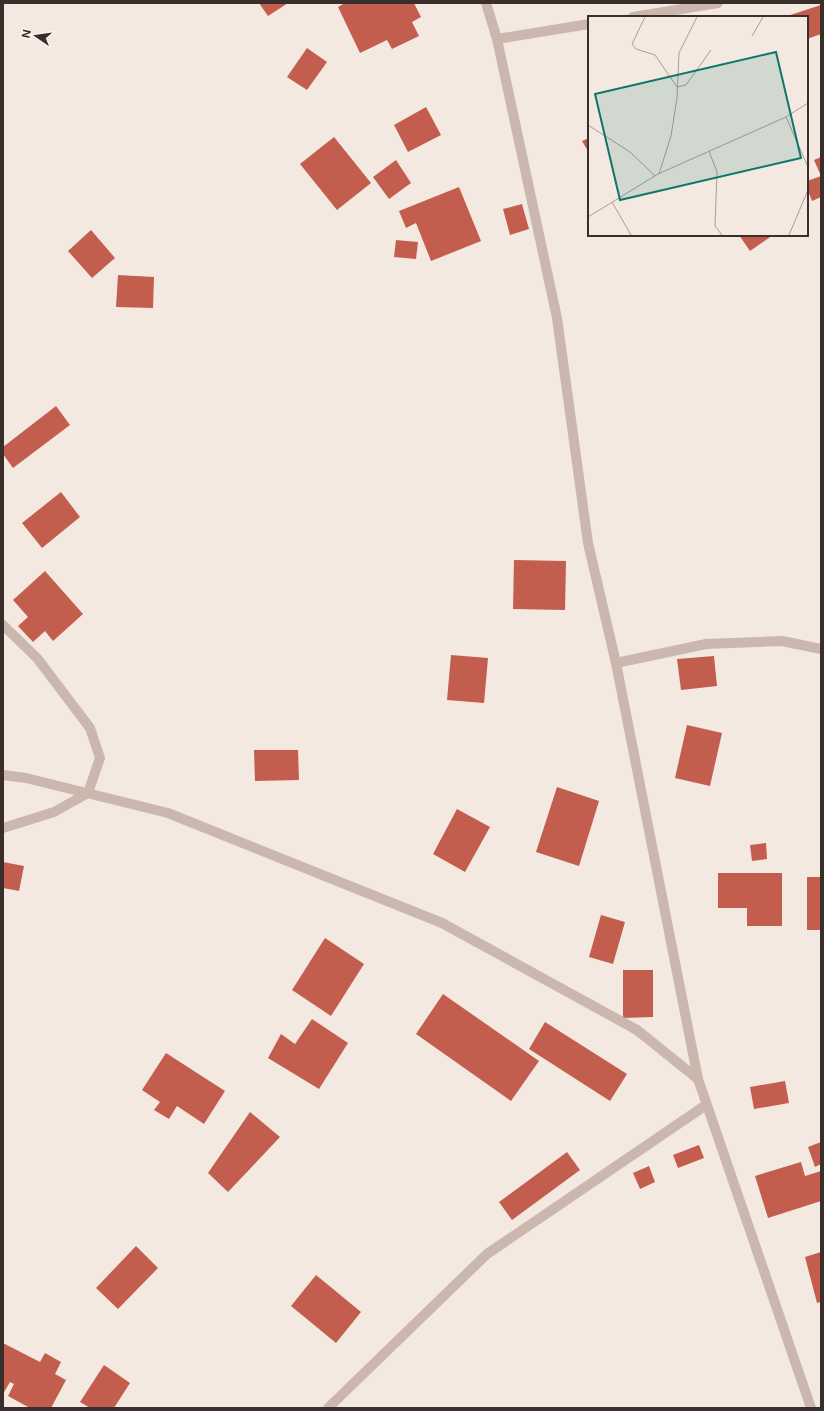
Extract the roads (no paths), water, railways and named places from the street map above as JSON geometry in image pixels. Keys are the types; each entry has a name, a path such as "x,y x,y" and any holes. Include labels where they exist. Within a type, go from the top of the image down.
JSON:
{"street":[{"path":"486,3 498,39 557,318 588,543 616,663 698,1079 811,1408"},
{"path":"639,16 718,3"},
{"path":"498,39 588,24"},
{"path":"3,625 37,658 90,728 100,758 88,793 54,812 3,828"},
{"path":"616,663 706,644 782,641 821,649"},
{"path":"3,775 26,778 168,812 442,923 637,1030 698,1079"},
{"path":"328,1408 486,1254 706,1105"}]}
